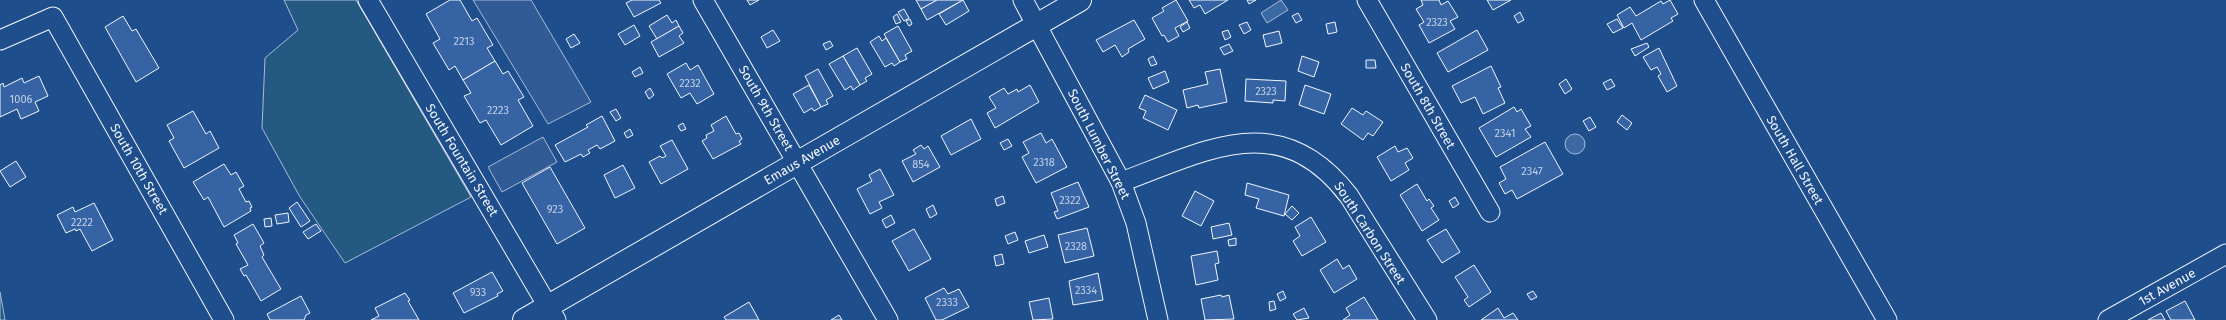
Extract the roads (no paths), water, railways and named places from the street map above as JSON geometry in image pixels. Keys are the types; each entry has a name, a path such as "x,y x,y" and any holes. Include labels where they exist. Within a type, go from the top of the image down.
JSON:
{"main road":[{"name":"Emaus Avenue","path":"524,320 552,313 798,162 1080,0"}],"street":[{"name":"South Fountain Street","path":"368,0 552,313"},
{"name":"South 9th Street","path":"703,0 888,320"},
{"name":"South Lumber Street","path":"1023,0 1121,182 1136,223 1158,320"},
{"name":"South 8th Street","path":"1367,0 1490,212"},
{"name":"South Hall Street","path":"1704,0 1887,320"},
{"name":"South 10th Street","path":"0,40 53,18 224,320"},
{"name":"South Carbon Street","path":"1121,182 1221,145 1241,142 1261,142 1282,146 1300,153 1323,168 1336,180 1349,196 1427,320"},
{"name":"1st Avenue","path":"2108,320 2226,254"}]}
